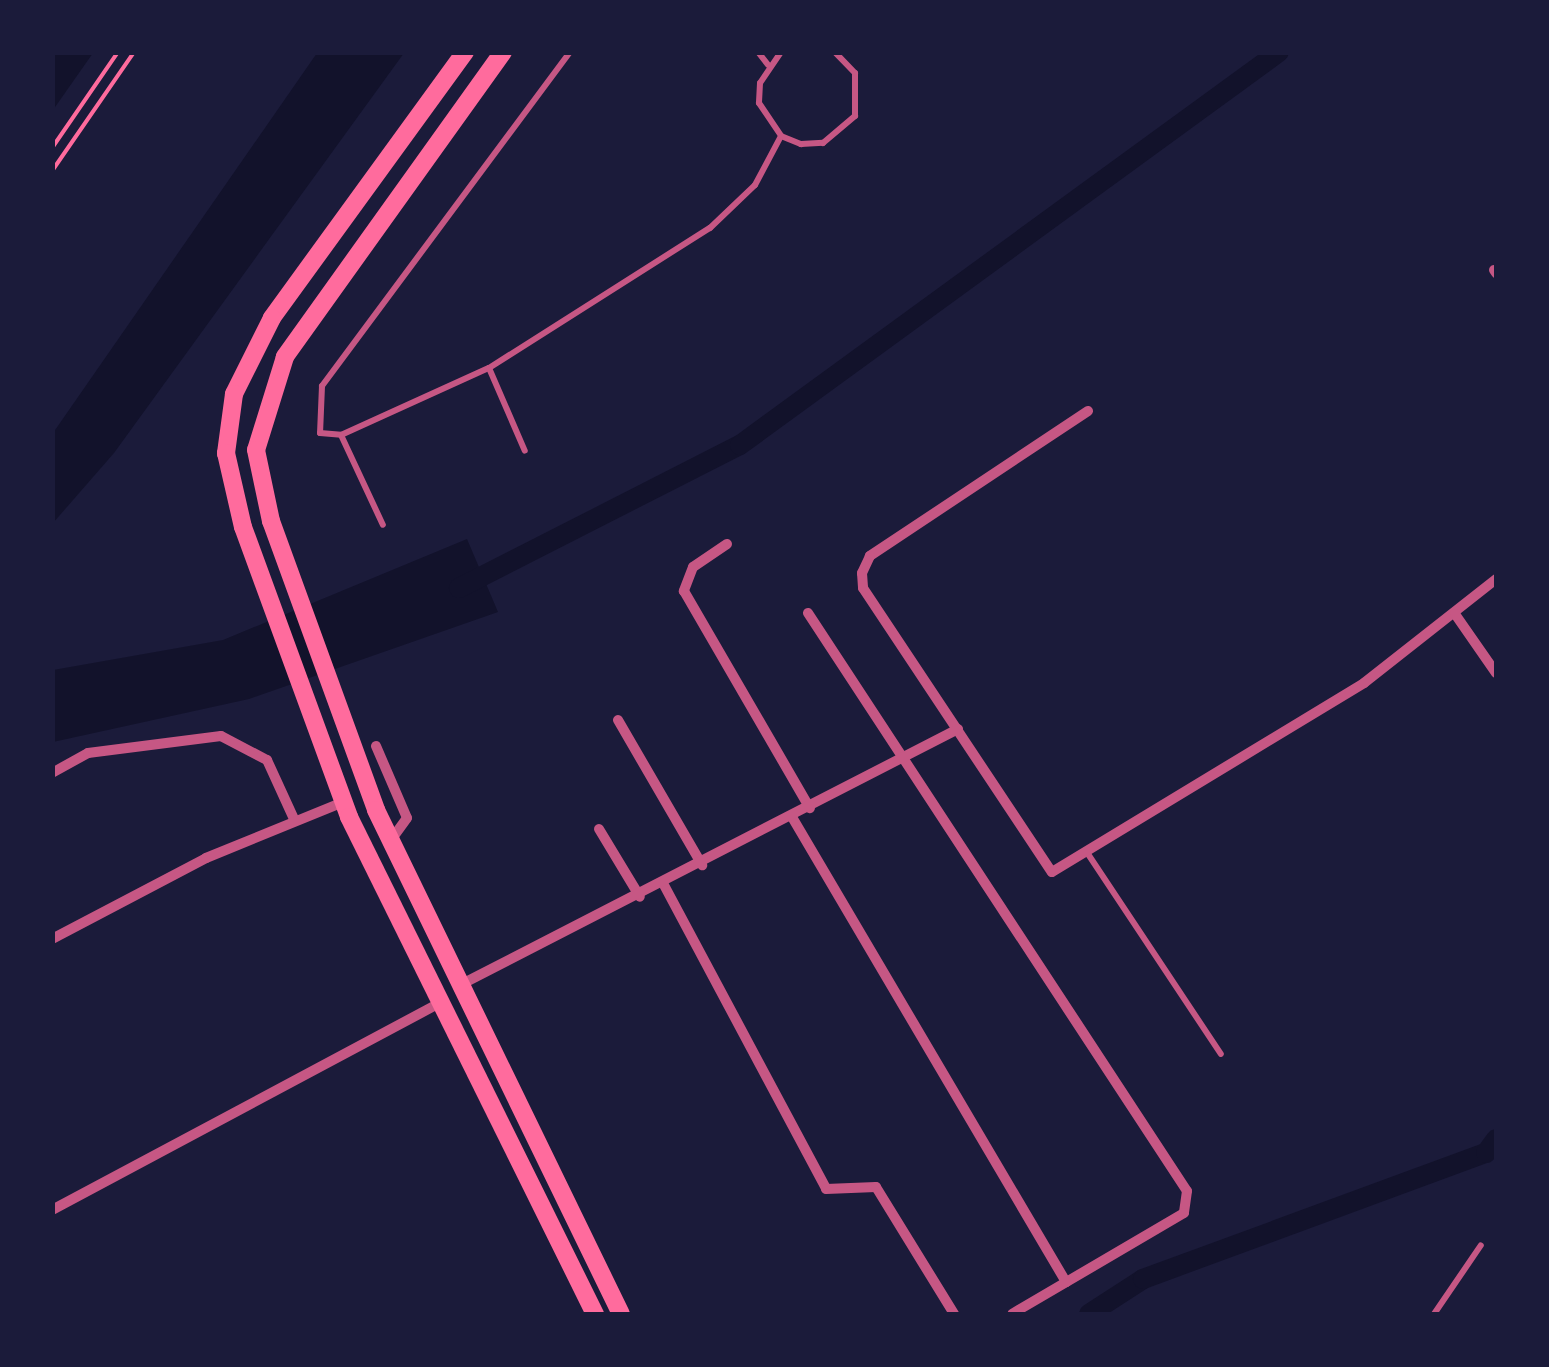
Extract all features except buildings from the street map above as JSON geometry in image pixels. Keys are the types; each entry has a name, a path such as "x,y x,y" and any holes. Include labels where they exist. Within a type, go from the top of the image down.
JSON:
{"main road":[{"path":"465,52 244,365 226,454 243,527 340,795 437,1004 595,1314"},
{"path":"503,52 419,159 270,385 256,450 271,521 362,777 621,1314"},
{"path":"437,1004 460,985"}],"street":[{"path":"1088,410 865,564 863,588 958,729 1040,863 1052,872 1088,854 1364,683 1496,580"},
{"path":"727,544 693,567 684,591 810,808"},
{"path":"808,613 1187,1191 1184,1213 1012,1314"},
{"path":"1455,614 1496,673"},
{"path":"618,720 702,865"},
{"path":"460,985 664,885 958,729"},
{"path":"52,773 88,753 221,736 267,760 294,819"},
{"path":"376,746 407,818 390,841"},
{"path":"52,938 340,795"},
{"path":"792,817 1066,1282"},
{"path":"599,829 640,897"},
{"path":"664,885 826,1189 876,1187 954,1314"},
{"path":"52,1210 437,1004"}],"lane":[{"path":"383,525 342,436 315,426 322,386 570,52"},
{"path":"758,52 768,65"},
{"path":"782,52 768,65 759,103 781,136 823,143 855,116 855,73 835,52"},
{"path":"342,436 488,368 710,228 755,186 781,136"},
{"path":"488,368 525,451"},
{"path":"1088,854 1221,1054"},
{"path":"1434,1314 1481,1245"}],"path":[{"path":"52,148 118,52"},
{"path":"52,171 134,52"}],"shaded area":[{"path":"52,53 93,53 53,110"},
{"path":"317,53 404,53 114,453 53,523 53,433"},
{"path":"467,539 498,612 249,699 53,742 53,670 223,640"}],"waterway":[{"path":"459,588 740,445 1279,52"},
{"path":"1089,1314 1143,1279 1486,1153 1496,1139"}]}
